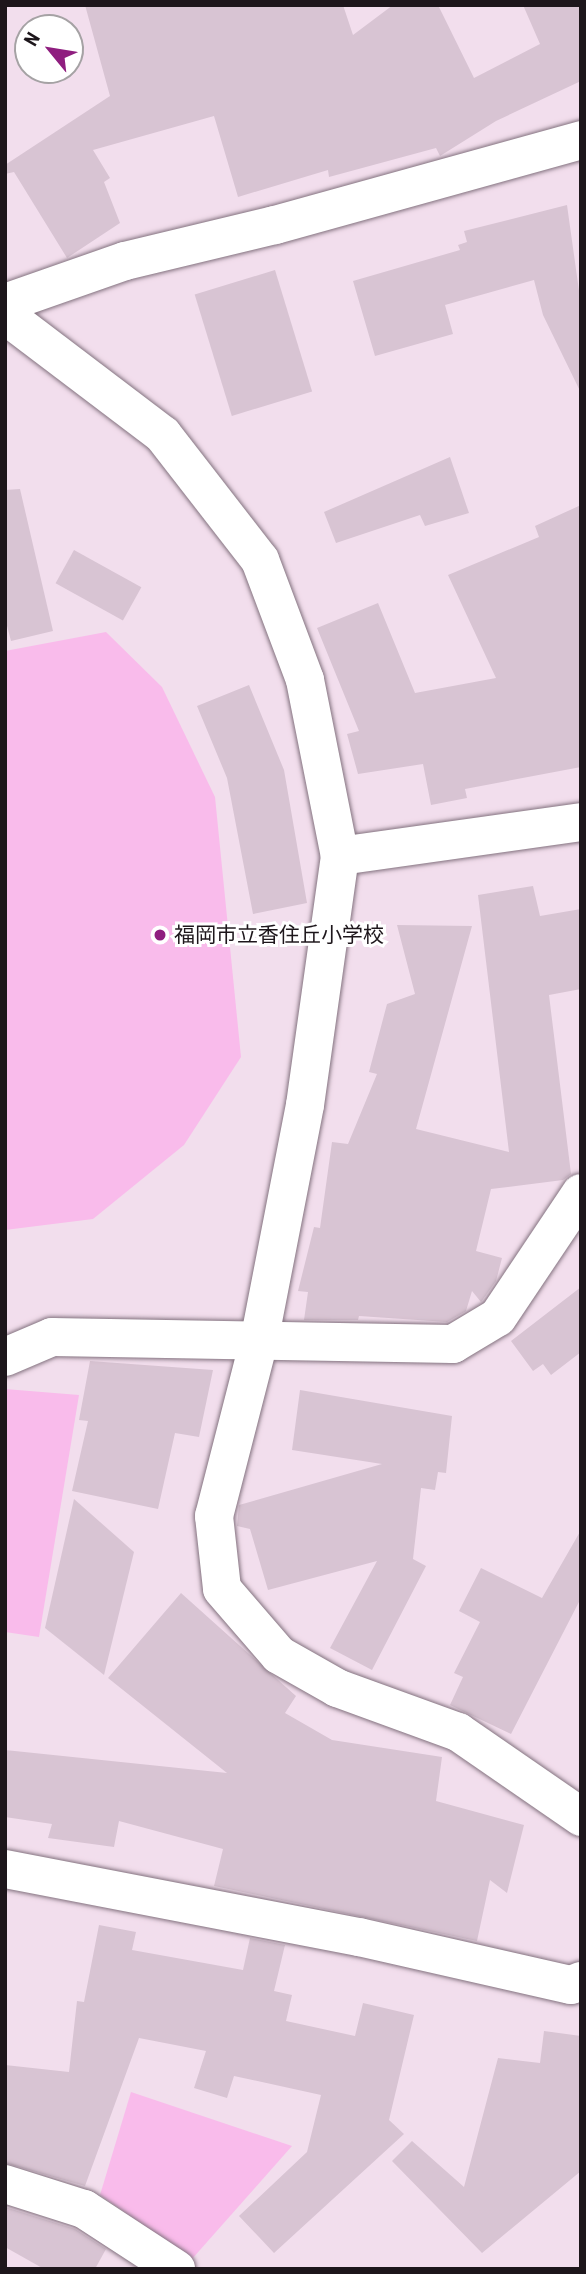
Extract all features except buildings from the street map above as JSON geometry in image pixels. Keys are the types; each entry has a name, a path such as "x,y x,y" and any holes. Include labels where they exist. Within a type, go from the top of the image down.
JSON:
{"street":[{"path":"5,303 125,261 275,225 581,139"},
{"path":"5,314 163,435 260,560 305,680 340,856 305,1105 259,1341 214,1516 222,1589 279,1655 337,1688 458,1732 577,1804"},
{"path":"340,856 581,822"},
{"path":"5,1357 52,1337 453,1345 498,1317 581,1193"},
{"path":"5,1869 359,1937 571,1985 581,1981"},
{"path":"5,2184 84,2209 176,2269"}],"shaded area":[{"path":"106,632 162,687 215,797 241,1057 184,1145 93,1219 5,1230 5,651"},
{"path":"5,1389 79,1395 39,1637 5,1632"},
{"path":"131,2092 292,2146 192,2259 100,2195"}],"place":[{"name":"福岡市立香住丘小学校","path":"160,935"}]}
